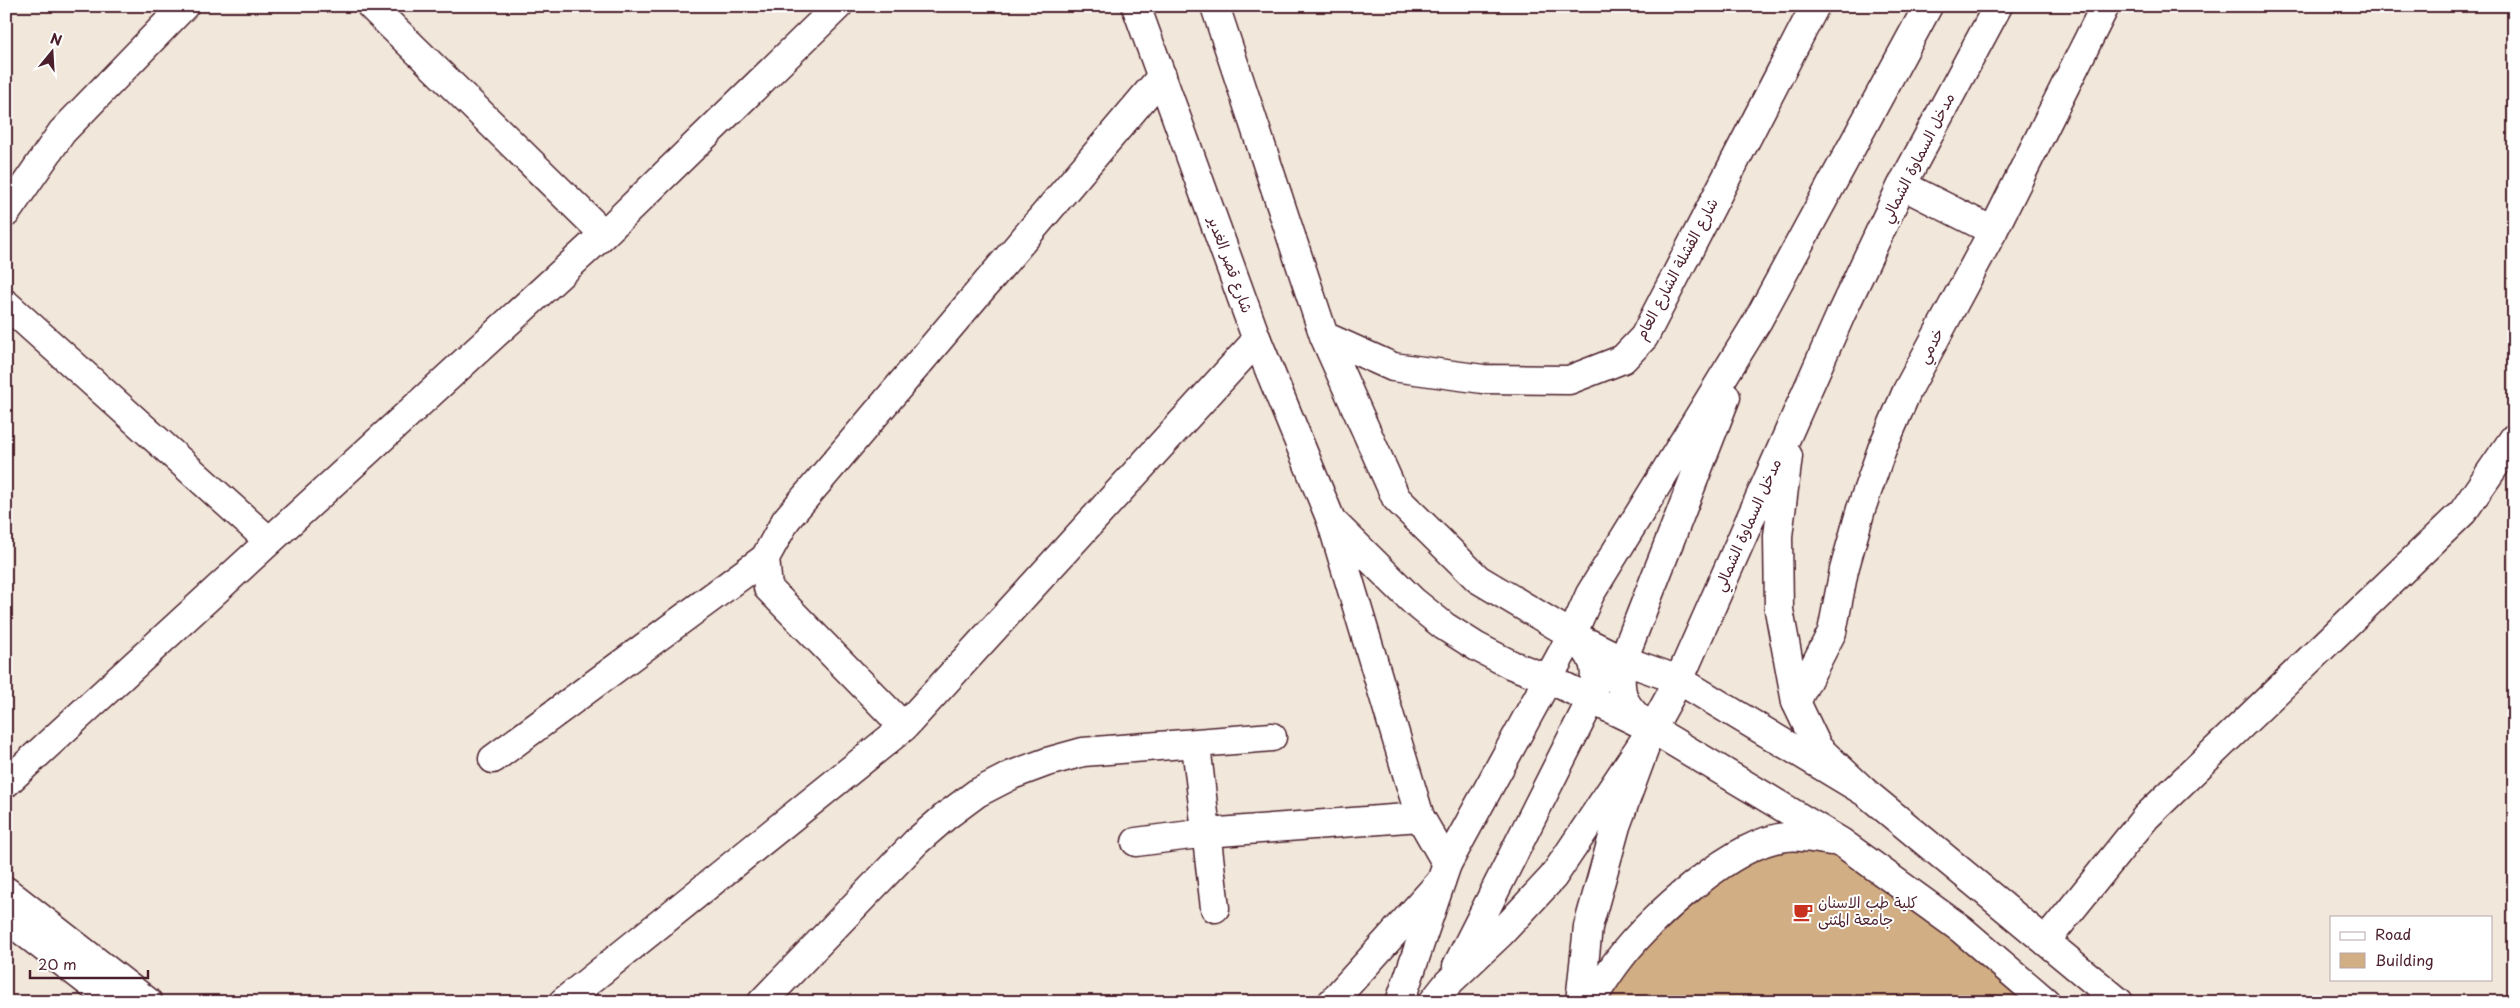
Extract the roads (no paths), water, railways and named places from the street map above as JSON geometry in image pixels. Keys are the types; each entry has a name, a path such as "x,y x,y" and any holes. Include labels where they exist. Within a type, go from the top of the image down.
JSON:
{"main road":[{"path":"6,213 62,132 184,6"},
{"path":"372,6 604,234"},
{"path":"6,783 604,234 838,6"},
{"name":"شارع قصر الغدير","path":"1136,6 1257,340 1331,520 1420,817 1444,873"},
{"path":"1215,6 1324,336 1396,498 1478,579 1572,635 1623,660 1679,680 1865,792"},
{"name":"شارع القشلة الشارع العام","path":"1324,336 1393,366 1483,379 1570,380 1623,359 1644,337 1816,6"},
{"path":"1400,1002 1444,873 1549,679 1572,635 1590,594 1757,322 1928,6"},
{"name":"مدخل السماوة الشمالي","path":"1441,992 1501,933 1553,877 1652,729 1679,680 1841,314 1902,185 1998,6"},
{"name":"خدمي","path":"1796,702 1832,632 1844,570 1861,509 1885,441 1907,391 1993,231 2105,6"},
{"path":"493,759 765,558 786,520 1162,76"},
{"path":"1902,185 1993,231"},
{"path":"6,304 269,541"},
{"path":"1841,314 1788,452 1778,536 1779,610 1796,702 1818,748 1865,792 2118,1002"},
{"path":"1652,729 1626,705 1619,677 1623,660 1665,547 1757,322"},
{"path":"563,1002 904,726 1257,340"},
{"path":"2046,941 2146,817 2463,512 2514,438"},
{"path":"1331,520 1414,601 1444,626 1484,651 1549,679 1652,729 1840,842 1961,929 2046,1002"},
{"path":"765,558 768,588 904,726"},
{"path":"1441,992 1591,700 1596,682 1593,658 1572,635"},
{"path":"1580,1002 1588,927 1616,826 1652,729"},
{"path":"762,1002 916,842 946,816 978,793 1012,775 1047,762 1083,752 1196,745 1272,737"},
{"path":"1196,745 1215,908"},
{"path":"1136,842 1206,833 1420,817"},
{"path":"1590,1002 1621,957 1672,904 1714,870 1751,847 1786,837 1840,842"},
{"path":"1332,1002 1444,873"},
{"path":"6,891 148,1002"},
{"path":"6,918 114,1002"}],"place":[{"name":"كلية طب الاسنان جامعة المثنى","path":"1803,912"}]}
